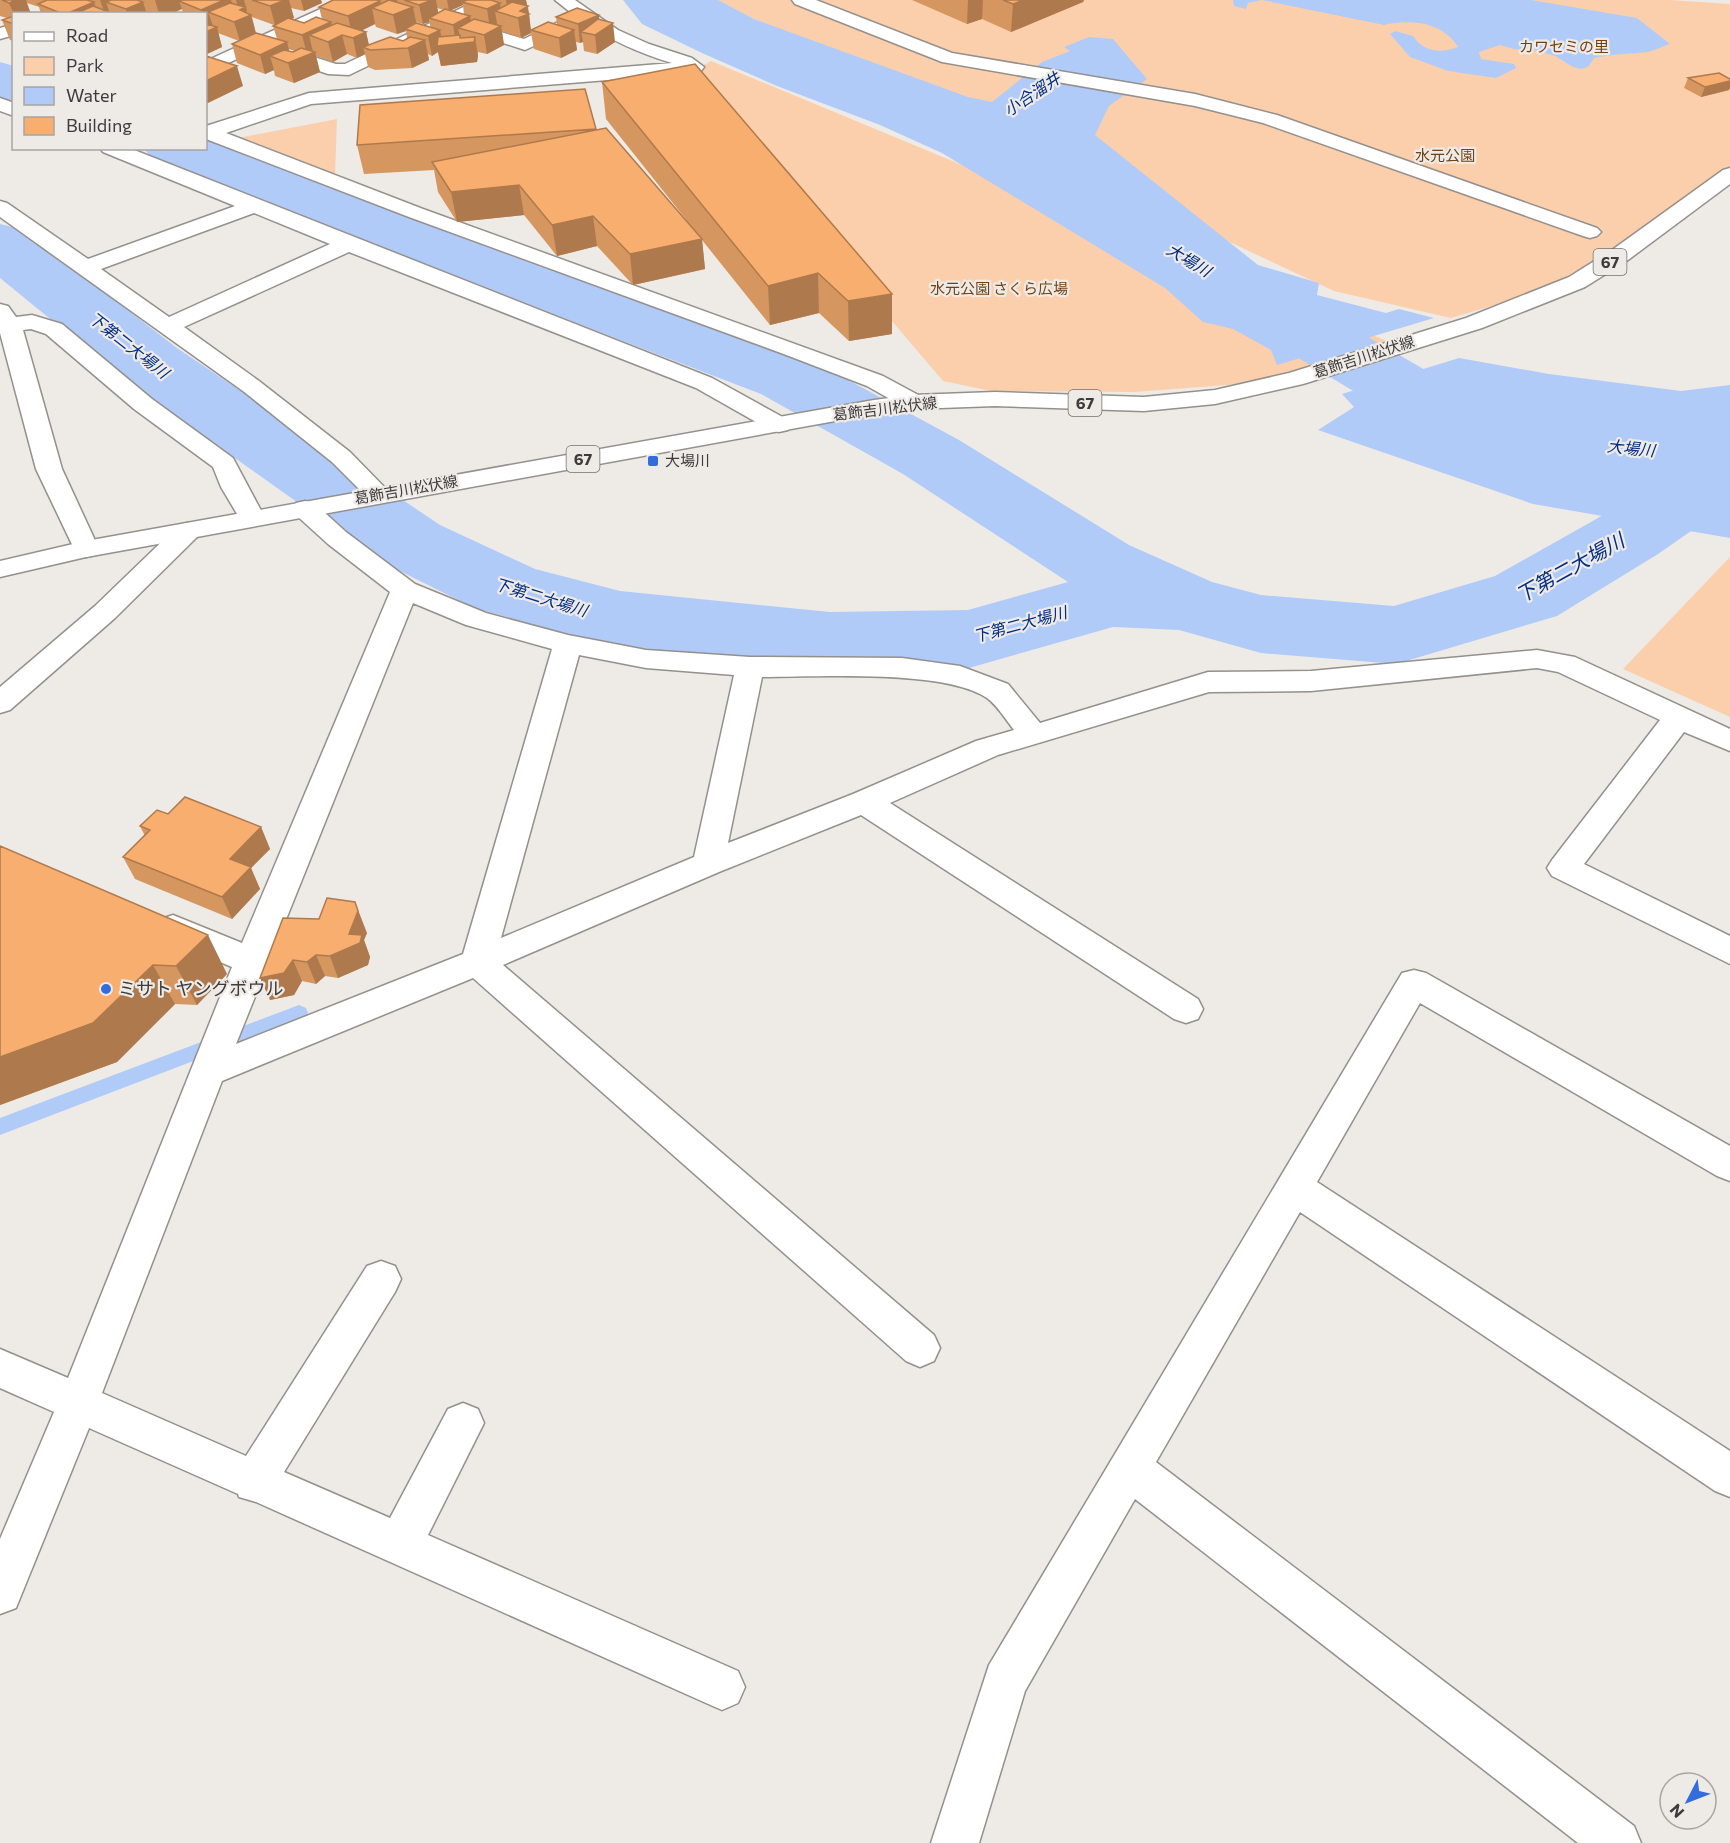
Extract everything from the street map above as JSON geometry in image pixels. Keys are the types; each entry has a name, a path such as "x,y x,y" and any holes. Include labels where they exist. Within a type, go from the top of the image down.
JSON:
{"street":[{"path":"207,68 354,0"},
{"path":"257,44 335,70 348,69 492,0"},
{"path":"207,133 309,99 695,67 693,64 643,48 612,34 564,0"},
{"path":"801,0 948,58 1158,94 1270,118 1590,232"},
{"path":"446,21 525,45 585,16"},
{"path":"2,44 12,32"},
{"path":"207,133 406,209 797,351 875,381 914,402"},
{"path":"115,150 704,383 783,424"},
{"name":"葛飾吉川松伏線","path":"0,568 86,549 252,518 874,407 914,402 995,399 1144,404 1215,397 1295,379 1474,322 1523,305 1576,282 1620,255 1730,174"},
{"path":"87,267 254,206"},
{"path":"0,207 251,386 340,457 379,495"},
{"path":"168,326 348,244"},
{"path":"86,549 49,469 3,320 32,322 54,329 143,404 224,463 234,487 252,518"},
{"path":"311,508 337,538 405,590 476,619 568,644 646,659 750,667 902,668 960,676 998,691 1034,735"},
{"path":"0,704 105,612 188,531"},
{"path":"0,1592 78,1403 251,961 405,590"},
{"path":"477,962 568,644"},
{"path":"210,1070 864,802 987,748 1208,682 1311,681 1537,659 1565,664 1730,741"},
{"path":"708,864 750,667"},
{"path":"1679,717 1563,868 1730,951"},
{"path":"864,802 1186,1009"},
{"path":"142,915 251,961"},
{"path":"477,962 920,1348"},
{"path":"960,1840 1005,1682 1414,983 1730,1166"},
{"path":"1295,1188 1730,1476"},
{"path":"254,1482 381,1279"},
{"path":"0,1368 722,1687"},
{"path":"400,1544 463,1423"},
{"path":"1130,1468 1617,1843"}],"green space":[{"name":"水元公園","path":"714,0 1670,0 1730,4 1730,167 1591,263 1535,293 1451,318 1334,291"},
{"name":"水元公園 さくら広場","path":"711,61 1387,341 1254,383 1134,392 991,391 943,381 683,76"},
{"path":"337,119 335,175 238,138"},
{"path":"1730,557 1730,717 1623,669"}],"water":[{"name":"小合溜井","path":"623,0 718,0 754,19 968,97 992,102 1042,62 1070,51 1064,47 1089,37 1113,39 1147,79 1109,106 1095,135 1258,265 1319,283 1317,295 1386,313 1399,309 1434,318 1277,365 1271,350 1233,329 1203,322 1165,288 942,153 880,125 777,86 702,53 642,24"},
{"path":"1233,0 1262,0 1248,3 1246,9 1234,6"},
{"path":"1262,0 1531,0 1637,18 1670,44 1653,51 1594,58 1588,67 1581,69 1555,56 1500,45 1479,52 1481,59 1514,64 1516,68 1496,78 1448,71 1410,57 1390,34 1395,31 1413,36 1422,46 1433,50 1458,47 1444,32 1435,27 1404,22 1384,25"},
{"path":"1459,358 1549,374 1681,391 1730,385 1730,538 1533,504 1318,430 1354,407 1342,394"}],"building":[{"path":"47,0 94,2 71,12 58,12 38,4"},
{"path":"111,0 143,2 126,9 106,2"},
{"path":"224,0 201,10 179,1"},
{"path":"252,0 285,0 270,6"},
{"path":"333,0 380,1 348,16 319,7"},
{"path":"389,0 413,7 393,15 372,8"},
{"path":"404,0 432,0 419,5"},
{"path":"491,0 500,3 487,9 462,2"},
{"path":"1003,0 1024,0 1013,4"},
{"path":"512,2 528,6 520,11 529,14 518,18 495,11"},
{"path":"230,3 245,7 240,10 251,15 234,22 208,12"},
{"path":"93,6 109,12 79,12"},
{"path":"577,8 599,15 578,24 556,17"},
{"path":"445,9 470,16 453,25 429,18"},
{"path":"12,17 12,23 2,20"},
{"path":"316,17 331,22 302,35 273,26 288,18 304,23"},
{"path":"474,19 501,26 484,35 458,28"},
{"path":"598,19 613,23 595,35 581,32"},
{"path":"548,22 574,30 559,38 531,30"},
{"path":"337,23 366,32 353,38 342,35 328,42 309,35"},
{"path":"416,23 440,30 428,36 405,29"},
{"path":"207,24 217,27 207,32"},
{"path":"256,33 287,42 260,55 232,44"},
{"path":"460,35 460,38 475,37 474,42 437,46 438,37"},
{"path":"390,37 403,41 410,37 425,40 408,48 370,50 363,47"},
{"path":"301,48 315,52 288,63 270,56 284,50 293,52"},
{"path":"207,56 237,66 207,81"},
{"path":"695,64 892,294 848,301 818,273 768,286 602,82"},
{"path":"1719,73 1730,81 1705,87 1688,78"},
{"path":"585,89 596,129 357,145 360,105"},
{"path":"606,128 702,239 630,254 593,216 552,225 519,185 451,192 432,162"},
{"path":"185,797 261,827 230,859 251,867 222,897 123,857 150,830 140,826 157,810 168,814"},
{"name":"ミサト ヤングボウル","path":"0,846 208,935 176,966 153,965 93,1023 0,1057"},
{"path":"327,898 355,902 358,911 349,934 362,935 360,943 330,956 316,955 307,962 293,960 284,973 260,978 283,918 319,919"}],"waterway":[{"name":"下第二大場川","path":"0,80 12,84"},
{"name":"下第二大場川","path":"180,150 788,378 931,457 1099,564 1181,602"},
{"name":"下第二大場川","path":"0,244 151,364 410,543 505,589 620,620 830,641 969,639 1110,599 1181,602"},
{"name":"大場川","path":"1208,274 1412,394 1525,426"},
{"name":"下第二大場川","path":"1181,602 1261,624 1396,635 1526,596 1628,536 1730,467"},
{"path":"0,1127 299,1013"}],"place":[{"name":"大場川","path":"653,461"},
{"name":"ミサト ヤングボウル","path":"106,989"}],"park label":[{"name":"カワセミの里","path":"1564,47"}]}
